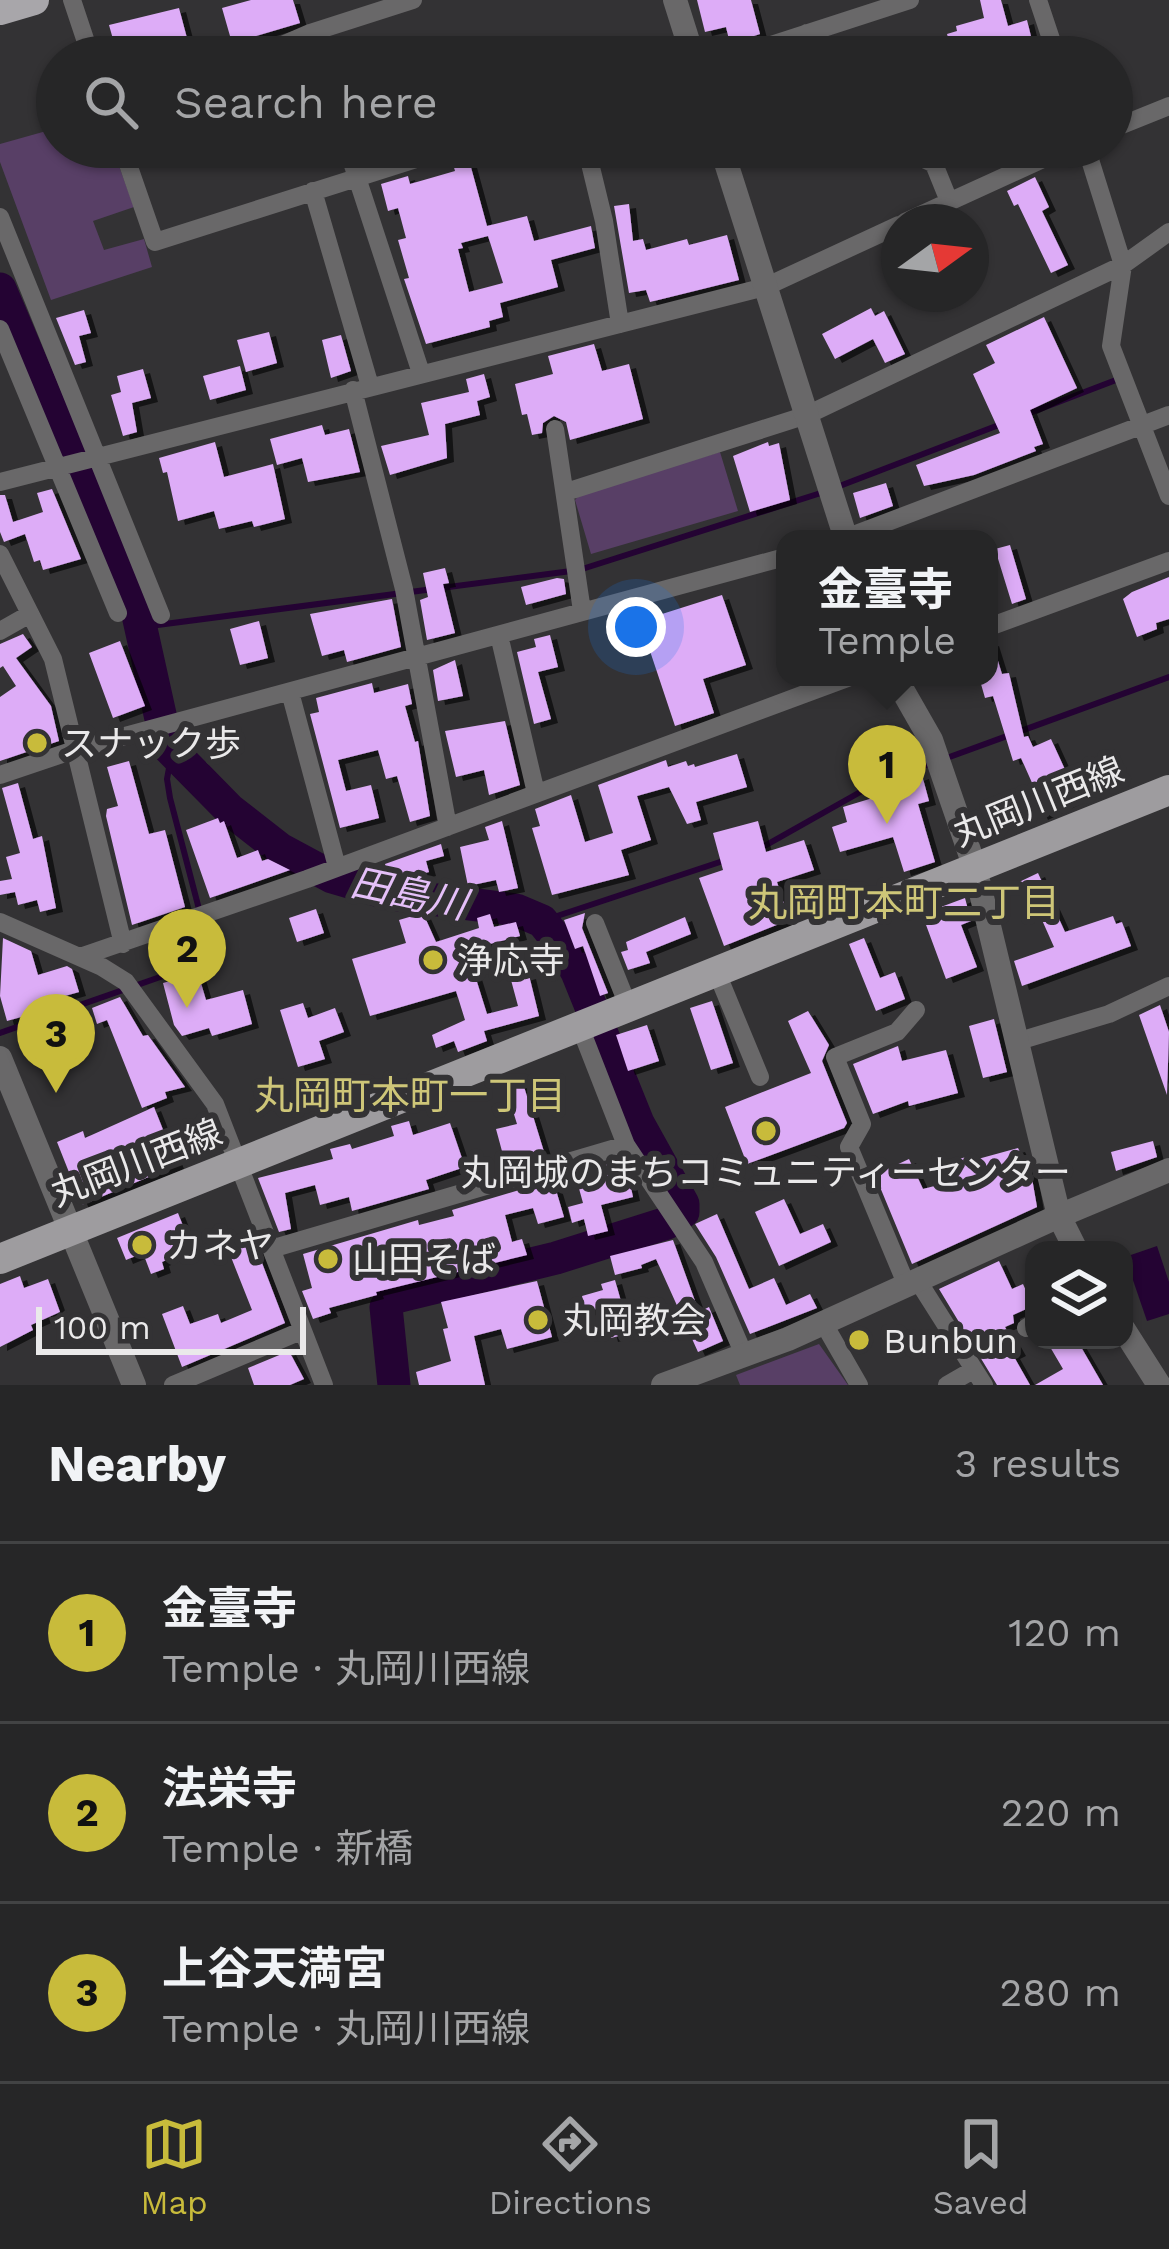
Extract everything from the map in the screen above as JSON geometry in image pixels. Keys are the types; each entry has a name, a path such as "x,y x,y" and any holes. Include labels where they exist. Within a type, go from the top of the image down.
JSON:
{"highway":[{"path":"0,10 34,0"}],"main road":[{"name":"丸岡川西線","path":"0,1259 1169,790"}],"street":[{"path":"72,0 84,36"},
{"path":"303,36 413,0"},
{"path":"675,0 686,36"},
{"path":"798,36 910,0"},
{"path":"1038,0 1050,36"},
{"path":"1133,121 1169,106"},
{"path":"129,168 155,242 386,168"},
{"path":"354,168 421,373"},
{"path":"591,168 620,323"},
{"path":"728,168 842,530"},
{"path":"936,168 949,201"},
{"path":"943,204 1022,168"},
{"path":"1093,168 1123,265 1112,346 1169,496"},
{"path":"314,191 404,589 448,827"},
{"path":"0,217 160,615"},
{"path":"566,493 807,415 1123,265 1169,232"},
{"path":"0,482 766,287 881,233"},
{"path":"0,329 118,613"},
{"path":"868,530 1169,415"},
{"path":"555,429 582,611"},
{"path":"0,554 53,659 123,944"},
{"path":"0,775 77,749 776,559"},
{"path":"998,624 1169,561"},
{"path":"0,631 30,614"},
{"path":"499,634 536,793"},
{"path":"80,957 307,879 826,686"},
{"path":"900,686 931,740 975,868 1059,1216 1072,1241"},
{"path":"290,692 336,867"},
{"path":"0,922 126,982 215,1104 324,1385"},
{"path":"595,923 629,1008"},
{"path":"717,973 760,1077"},
{"path":"1019,1041 1108,1014 1169,986"},
{"path":"916,1010 897,1032 835,1057 862,1124 849,1147 913,1283 978,1377 947,1385"},
{"path":"580,1027 626,1145 704,1262 745,1357"},
{"path":"0,1058 134,1385"},
{"path":"272,1249 626,1145"},
{"path":"662,1385 700,1379 1169,1170"},
{"path":"824,1324 860,1385"},
{"path":"173,1385 301,1331"},
{"path":"1133,1344 1159,1385"}],"shaded area":[{"path":"36,134 36,168 120,168 134,207 93,221 104,250 144,239 152,267 51,300 0,162 0,144"},
{"path":"720,452 738,511 591,554 575,500 580,494"},
{"path":"1157,1246 1169,1282 1169,1314 1147,1321 1133,1280 1133,1254"},
{"path":"819,1344 848,1385 740,1385 736,1375"}],"building":[{"path":"251,0 293,0 300,23 256,36 230,36 222,8"},
{"path":"697,0 751,0 760,34 728,36 726,27 705,32"},
{"path":"980,0 1001,0 1008,26 1027,20 1031,36 948,36 957,31 956,26 984,18"},
{"path":"179,8 186,36 112,36 109,25"},
{"path":"471,168 487,226 527,216 534,241 591,226 595,248 551,260 558,287 500,303 503,317 489,321 490,327 426,344 404,279 409,278 398,240 406,238 398,208 388,211 381,184 408,176 410,184","holes":["488,236 503,283 469,292 458,249 463,248 461,243"]},
{"path":"1035,177 1049,207 1042,211 1068,265 1051,273 1007,191"},
{"path":"629,204 633,241 643,239 646,250 727,235 739,280 650,302 646,290 629,293 614,206"},
{"path":"871,308 875,316 884,312 905,354 885,363 873,339 835,359 822,334"},
{"path":"84,310 91,333 79,336 86,362 75,365 56,318"},
{"path":"1044,317 1077,388 1030,410 1043,444 974,475 924,486 916,465 1000,433 973,374 995,363 986,345"},
{"path":"269,332 277,363 246,372 237,340"},
{"path":"341,335 351,371 331,378 322,340"},
{"path":"594,344 602,371 629,364 643,419 570,440 566,422 554,416 543,423 542,433 532,435 515,384 553,374 548,356"},
{"path":"240,366 246,390 210,400 203,376"},
{"path":"143,369 151,398 132,403 137,432 123,436 111,395 121,392 117,376"},
{"path":"484,374 490,397 477,401 480,415 445,424 447,458 390,475 381,446 429,435 421,403 469,392 466,379"},
{"path":"322,425 325,435 349,429 360,472 308,482 302,458 277,465 270,439"},
{"path":"215,442 224,477 273,464 285,519 219,529 214,511 178,521 167,472 163,473 159,458"},
{"path":"768,442 769,446 779,443 790,500 750,512 733,456"},
{"path":"886,483 893,506 860,518 853,493"},
{"path":"52,489 81,559 43,570 40,560 34,562 25,534 4,542 0,495 5,495 13,522 43,512 37,493"},
{"path":"1010,545 1026,599 1012,604 998,548"},
{"path":"445,568 449,583 443,584 455,633 427,640 420,600 428,597 423,573"},
{"path":"1169,577 1169,619 1137,637 1123,599"},
{"path":"564,579 566,594 526,605 521,587"},
{"path":"722,595 746,665 703,679 714,713 675,726 640,621"},
{"path":"392,599 401,647 347,662 344,650 322,656 310,614"},
{"path":"259,621 268,658 240,665 230,629"},
{"path":"23,634 32,647 16,658 51,706 59,741 0,761 0,697 16,686 0,668 0,644"},
{"path":"550,635 558,667 538,672 551,719 534,724 517,652 536,647 534,639"},
{"path":"120,641 145,706 113,718 89,653"},
{"path":"455,660 463,696 438,701 433,670"},
{"path":"998,661 1002,674 1009,673 1024,737 1028,736 1033,747 1051,739 1078,798 1041,816 1021,758 1013,761 993,696 985,698 982,686 998,686"},
{"path":"372,683 374,693 408,684 412,704 405,706 418,741 430,816 410,822 397,776 386,779 378,750 338,760 346,791 371,785 379,818 340,828 310,714 319,712 316,698"},
{"path":"505,721 520,785 489,795 484,770 456,777 445,731"},
{"path":"737,754 747,787 696,802 701,820 687,824 669,787 637,796 651,840 621,850 629,875 552,895 532,828 540,826 535,809 571,795 585,842 613,833 598,785 666,760 668,767 686,761 695,767"},
{"path":"129,761 149,834 165,830 185,907 132,925 106,816 107,809 118,806 107,767"},
{"path":"922,775 929,801 918,804 935,862 904,872 893,837 840,852 832,827 847,822 843,807"},
{"path":"18,783 33,839 42,836 56,908 40,912 37,900 18,905 15,892 0,895 0,881 12,879 6,857 20,853 2,788"},
{"path":"218,818 224,821 237,858 258,850 262,861 268,859 290,870 210,898 186,830"},
{"path":"502,821 518,888 499,892 496,880 468,886 460,847 489,840 485,827"},
{"path":"758,821 766,852 804,840 814,870 777,882 789,920 724,946 699,878 723,870 713,833"},
{"path":"441,844 444,856 426,861 429,872 398,880 395,870 387,872 385,864"},
{"path":"1038,873 1065,932 1113,916 1116,924 1122,922 1131,946 1022,986 1014,961 1054,947 1034,902 1026,905 1017,883"},
{"path":"965,898 971,921 961,925 977,967 946,979 922,914"},
{"path":"316,909 324,933 297,942 289,918"},
{"path":"423,913 436,942 479,928 477,918 490,914 494,927 516,922 520,936 467,950 487,1014 518,1006 511,980 529,975 539,1016 484,1031 487,1041 458,1052 454,1041 436,1048 432,1035 465,1020 456,991 370,1016 352,959 406,943 399,920"},
{"path":"585,913 582,928 608,993 600,996 583,946 575,949 564,920"},
{"path":"685,917 691,934 646,952 650,963 628,970 621,952 628,950 626,942"},
{"path":"3,938 31,951 38,975 67,966 72,969 79,992 51,1000 53,1008 7,1021 0,996"},
{"path":"864,938 880,978 895,972 905,999 876,1011 849,944"},
{"path":"198,973 206,1000 243,990 252,1024 212,1036 209,1028 182,1036 174,1025 163,983"},
{"path":"120,997 143,1036 148,1035 185,1087 165,1092 167,1098 142,1108 107,1020 97,1024 92,1008"},
{"path":"712,1001 733,1063 711,1070 690,1008"},
{"path":"303,1003 308,1018 335,1008 344,1032 319,1041 325,1059 298,1067 280,1010"},
{"path":"1160,1005 1169,1032 1167,1095 1139,1015"},
{"path":"808,1011 829,1045 822,1061 847,1123 747,1164 725,1107 811,1073 788,1021"},
{"path":"994,1019 1007,1072 983,1078 969,1026"},
{"path":"647,1025 659,1061 628,1071 616,1035"},
{"path":"898,1046 902,1061 946,1050 958,1093 909,1106 908,1101 873,1114 853,1064"},
{"path":"521,1077 545,1155 506,1166 496,1129 517,1124 504,1082"},
{"path":"154,1107 177,1165 82,1205 57,1142 83,1131 85,1138"},
{"path":"409,1121 413,1135 450,1123 465,1167 426,1180 429,1189 352,1211 349,1197 320,1205 315,1185 285,1193 291,1229 279,1232 258,1178 333,1159 330,1149 350,1144 352,1149 394,1136 391,1126"},
{"path":"1153,1141 1157,1157 1116,1171 1111,1152"},
{"path":"1018,1148 1025,1162 1029,1161 1037,1207 912,1264 875,1175 909,1159 923,1189 957,1180 952,1161 966,1157 967,1162"},
{"path":"608,1164 613,1183 629,1179 633,1197 601,1205 608,1231 588,1236 584,1219 572,1223 568,1207 583,1203 575,1174"},
{"path":"553,1180 564,1217 538,1224 533,1208 505,1215 512,1242 522,1239 527,1255 376,1292 329,1308 331,1313 313,1319 302,1291 312,1288 303,1254 418,1220 419,1225 454,1216 452,1210"},
{"path":"784,1199 800,1234 823,1224 831,1242 779,1266 755,1212"},
{"path":"178,1213 190,1244 171,1252 173,1257 162,1262 164,1269 151,1274 143,1253 126,1260 117,1238"},
{"path":"717,1214 749,1289 774,1278 786,1305 810,1294 817,1308 750,1334 716,1257 695,1224"},
{"path":"673,1240 699,1312 709,1307 723,1341 698,1352 656,1259 615,1275 610,1256"},
{"path":"254,1242 285,1323 182,1367 162,1314 183,1306 190,1324 218,1314 221,1323 252,1310 229,1252"},
{"path":"999,1261 1012,1289 1023,1284 1025,1310 1013,1315 1014,1323 1005,1327 1019,1352 1013,1355 1030,1385 997,1385 939,1289"},
{"path":"20,1276 24,1288 48,1279 60,1312 0,1347 0,1284"},
{"path":"615,1280 630,1333 611,1338 603,1307 586,1312 582,1296 603,1290 601,1284"},
{"path":"537,1281 552,1337 507,1349 501,1329 474,1336 485,1385 419,1385 416,1372 451,1361 441,1302"},
{"path":"1051,1349 1082,1349 1103,1385 1035,1385 1063,1369"},
{"path":"289,1351 304,1379 290,1385 254,1385 248,1368"}],"waterway":[{"name":"田島川","path":"0,289 138,615 167,746 230,810 280,849 332,877 390,894 516,910 542,921 577,972 638,1123 683,1204 683,1212 667,1223 556,1258 392,1298 386,1307 394,1385"},
{"path":"1027,414 1116,380"},
{"path":"837,487 1004,423"},
{"path":"142,627 579,570 824,492"},
{"path":"944,759 1169,677"},
{"path":"0,1033 203,962 211,955 170,798 167,779 172,752"},
{"path":"761,848 878,782 932,763"},
{"path":"542,921 726,860"}],"place":[{"name":"スナック歩","path":"37,743"},
{"name":"金臺寺","path":"887,824"},
{"name":"浄応寺","path":"433,960"},
{"name":"法栄寺","path":"187,1008"},
{"name":"上谷天満宮","path":"56,1093"},
{"name":"丸岡城のまちコミュニティーセンター","path":"766,1131"},
{"name":"カネヤ","path":"142,1245"},
{"name":"山田そば","path":"328,1259"},
{"name":"丸岡教会","path":"538,1320"},
{"name":"Bunbun","path":"859,1340"}],"district":[{"name":"丸岡町本町二丁目","path":"904,902"},
{"name":"丸岡町本町一丁目","path":"410,1095"}]}
